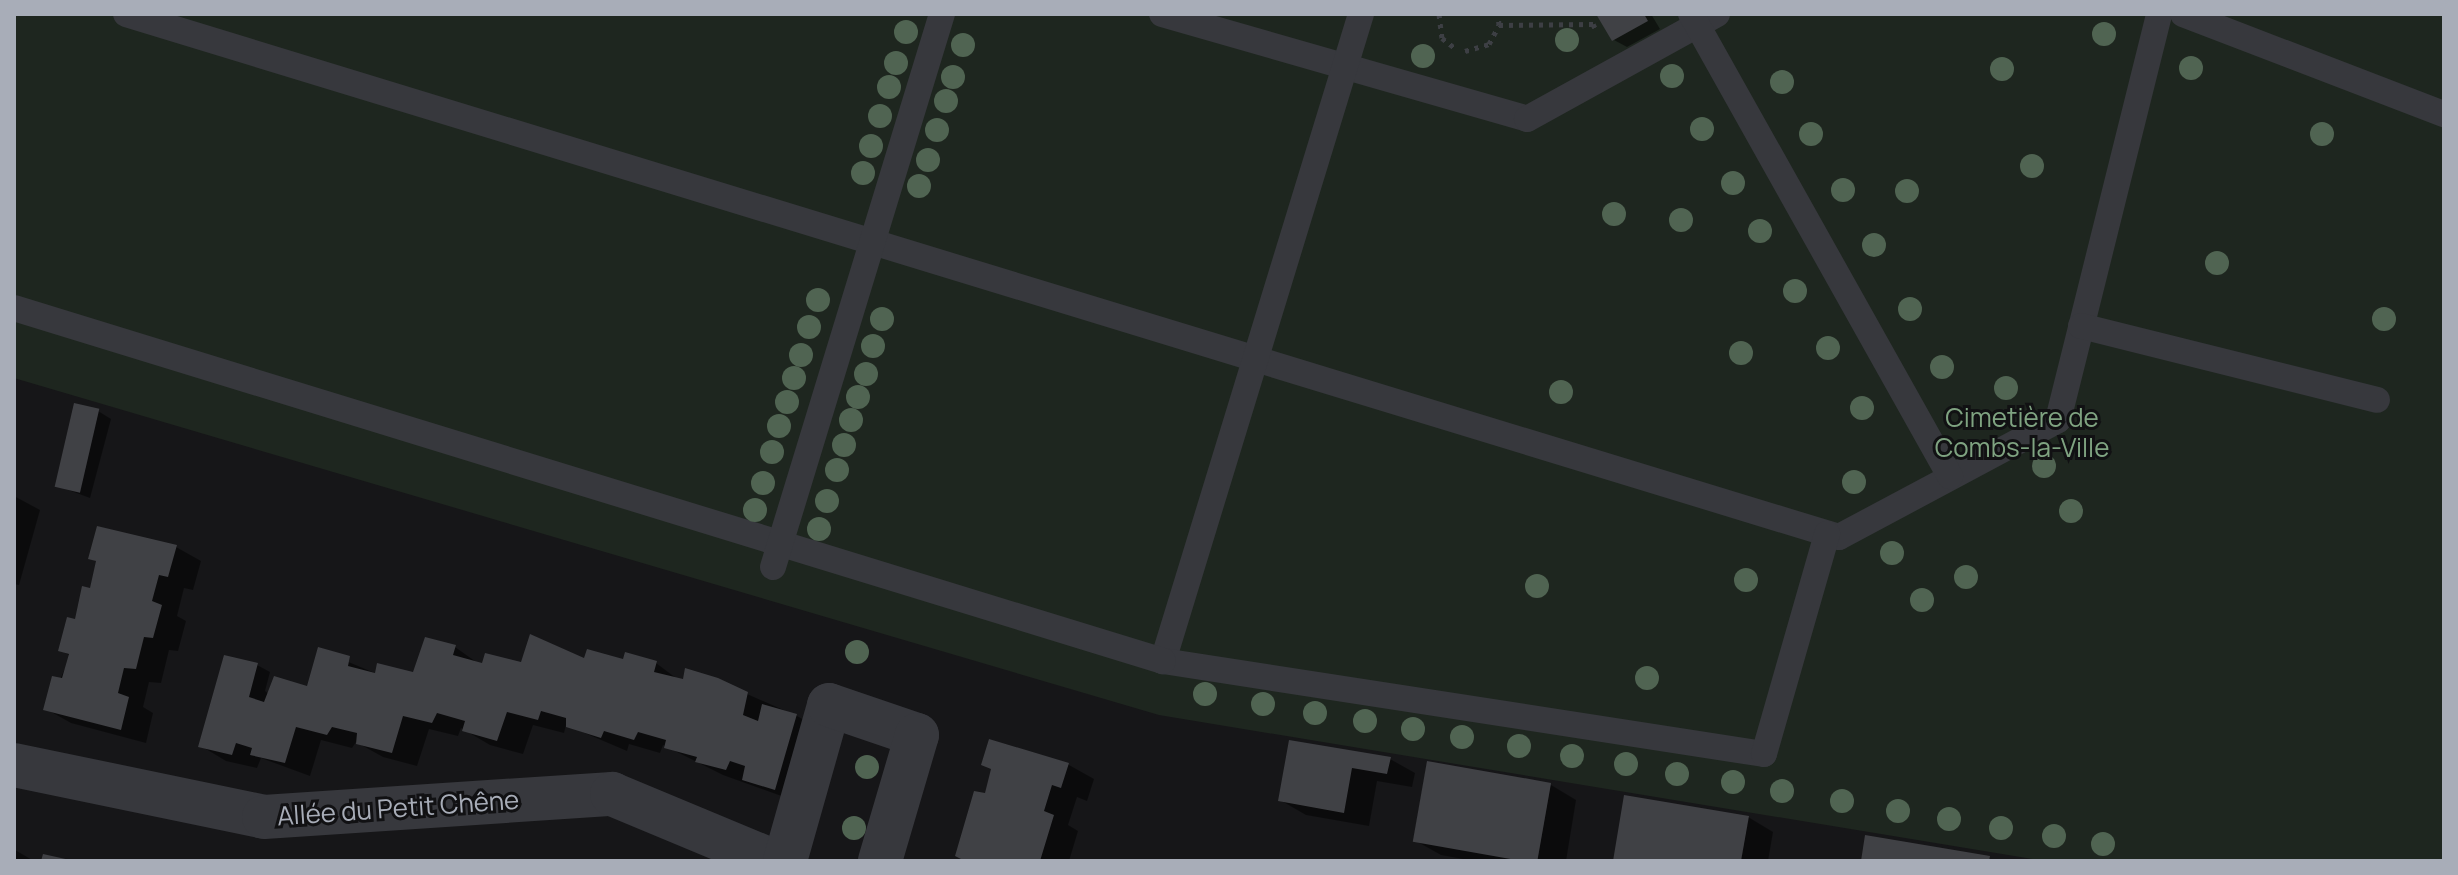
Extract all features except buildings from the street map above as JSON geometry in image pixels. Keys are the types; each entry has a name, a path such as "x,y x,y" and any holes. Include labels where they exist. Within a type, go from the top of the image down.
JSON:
{"street":[{"path":"785,861 829,705 917,735 880,861"},
{"name":"Allée du Petit Chêne","path":"14,765 264,817 612,794 773,861"}],"lane":[{"path":"126,14 1839,537 2058,420 2159,14"},
{"path":"777,555 942,14"},
{"path":"1162,14 1527,119 1702,18 1950,476"},
{"path":"1163,661 1361,14"},
{"path":"2183,14 2444,114"},
{"path":"14,308 777,555 1163,661 1764,754 1827,534"},
{"path":"2081,326 2377,400"}],"path":[{"path":"1439,14 1442,38 1466,52 1489,44 1499,25 1498,14"},
{"path":"1499,25 1593,24 1620,68"}],"green space":[{"name":"Cimetière de Combs-la-Ville","path":"14,14 2444,14 2444,861 2044,861 1159,715 14,378"}]}
